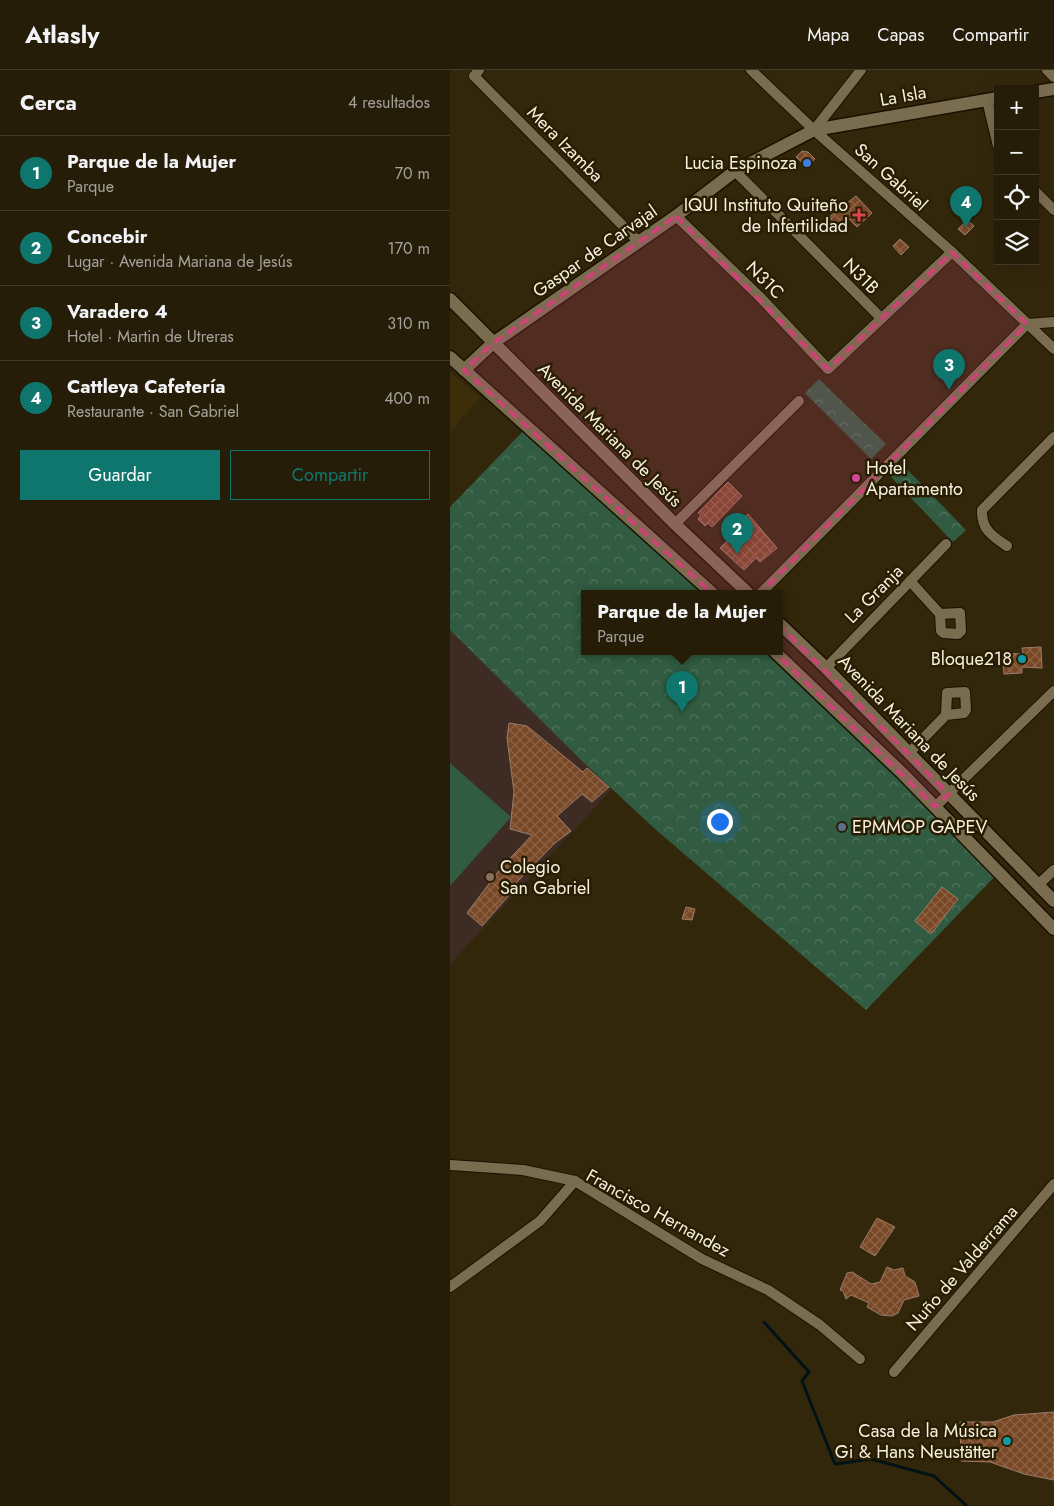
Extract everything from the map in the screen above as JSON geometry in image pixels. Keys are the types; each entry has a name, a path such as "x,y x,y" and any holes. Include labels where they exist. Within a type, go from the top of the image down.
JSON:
{"main road":[{"path":"1039,91 1054,89"},
{"name":"La Isla","path":"814,130 992,99"},
{"name":"Gaspar de Carvajal","path":"464,370 493,343 676,216 735,171 814,130"},
{"name":"Avenida Mariana de Jesús","path":"450,299 675,524 745,590"},
{"path":"450,357 709,590"},
{"name":"Avenida Mariana de Jesús","path":"783,627 913,756 1054,902"},
{"name":"Avenida Mariana de Jesús","path":"778,655 903,774 1054,929"},
{"path":"903,774 913,756"}],"street":[{"name":"Mera Izamba","path":"479,70 474,76 638,241"},
{"name":"San Gabriel","path":"751,70 814,130 952,252 1054,349"},
{"name":"Gaspar de Carvajal","path":"814,130 861,70"},
{"path":"1047,70 1054,77"},
{"path":"992,99 996,130"},
{"name":"N31B","path":"735,171 881,318"},
{"path":"1039,195 1054,210"},
{"name":"N31C","path":"676,216 759,296 828,369 881,318"},
{"path":"881,318 952,252"},
{"path":"763,590 1027,324 1054,322"},
{"path":"1043,338 1054,336"},
{"path":"675,524 798,401"},
{"path":"1007,546 985,529 982,510 1054,437"},
{"name":"La Granja","path":"826,668 946,544"},
{"path":"910,581 940,614"},
{"path":"935,807 1054,691"},
{"path":"913,756 946,714"},
{"path":"1038,885 1054,870"},
{"path":"450,1165 522,1170 575,1182"},
{"name":"Francisco Hernandez","path":"450,1286 540,1221 575,1182 702,1258 768,1290 820,1325 860,1359"},
{"name":"Nuño de Valderrama","path":"894,1372 1054,1184"}],"highlighted area":[{"path":"676,216 828,369 952,252 1027,324 754,600 949,794 935,807 738,617 464,370 493,343"}],"shaded area":[{"path":"450,372 480,397 450,432"},
{"name":"Colegio San Gabriel","path":"450,630 612,789 450,964"}],"green space":[{"path":"819,379 886,444 871,459 805,393"},
{"path":"527,427 706,590 581,590 581,655 773,655 999,872 866,1010 655,829 582,761 450,630 450,507"},
{"path":"903,465 966,530 953,542 891,477"},
{"path":"450,763 511,817 450,886"}],"building":[{"name":"Lucia Espinoza","path":"802,151 808,152 815,159 807,167 796,157"},
{"path":"856,196 872,213 857,227 847,217 837,226 829,217"},
{"path":"967,220 974,226 965,235 958,229"},
{"path":"900,239 909,247 901,255 893,246"},
{"path":"728,482 742,496 712,527 708,523 705,526 698,519 701,515 698,513"},
{"path":"748,514 777,548 760,562 756,558 744,570 720,548 734,534 731,530"},
{"name":"Bloque218","path":"1041,647 1042,668 1022,667 1022,673 1004,674 1002,653 1023,654 1022,648"},
{"path":"509,723 527,726 583,772 587,768 609,787 592,802 582,794 557,816 571,831 555,843 516,883 518,885 482,926 467,913 501,868 532,835 510,829 514,792 507,738"},
{"path":"942,887 958,899 931,934 915,921"},
{"path":"686,907 695,909 692,920 682,919"},
{"path":"877,1218 895,1227 875,1256 860,1247"},
{"path":"887,1267 894,1270 903,1268 905,1276 915,1282 919,1296 904,1300 898,1313 892,1316 881,1315 867,1307 869,1303 851,1295 846,1299 843,1291 840,1290 847,1273 852,1272 871,1284 880,1282"},
{"name":"Casa de la Música Gi & Hans Neustätter","path":"1054,1412 1054,1480 1024,1474 990,1462 961,1461 960,1422 993,1422 1014,1415"}],"waterway":[{"path":"764,1322 809,1372 802,1381 835,1464 871,1459 934,1476 967,1506"}],"place":[{"name":"Lucia Espinoza","path":"807,163"},
{"name":"IQUI Instituto Quiteño de Infertilidad","path":"859,215"},
{"name":"Cattleya Cafetería","path":"966,227"},
{"name":"Varadero 4","path":"949,390"},
{"name":"Hotel Apartamento","path":"856,478"},
{"name":"Concebir","path":"737,554"},
{"name":"Bloque218","path":"1022,659"},
{"name":"Parque de la Mujer","path":"682,712"},
{"name":"EPMMOP GAPEV","path":"842,827"},
{"name":"Colegio San Gabriel","path":"490,877"},
{"name":"Casa de la Música Gi & Hans Neustätter","path":"1007,1441"}]}
